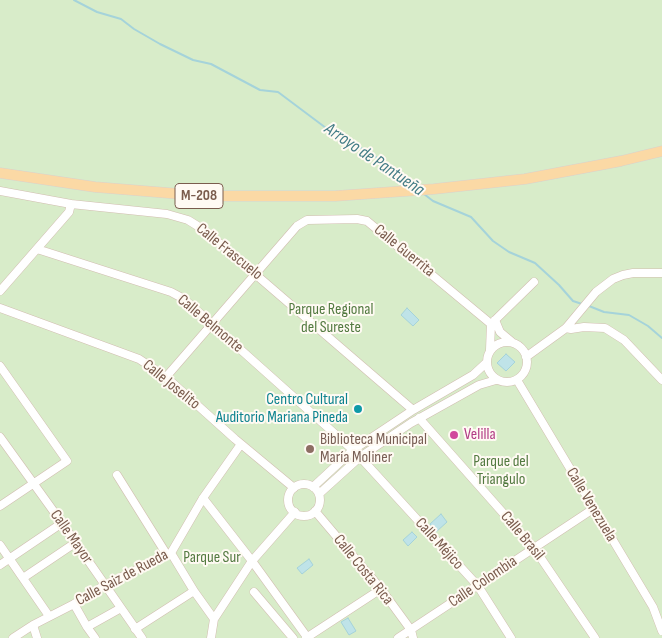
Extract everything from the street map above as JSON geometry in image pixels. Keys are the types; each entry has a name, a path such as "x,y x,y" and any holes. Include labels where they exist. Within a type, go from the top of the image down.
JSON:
{"main road":[{"name":"M-208","path":"0,173 95,187 205,196 335,196 434,189 525,179 662,151"}],"street":[{"name":"Calle Frascuelo","path":"0,191 72,204 167,214 188,220 204,230 413,410"},
{"path":"0,291 69,212 72,204"},
{"name":"Calle Guerrita","path":"166,377 297,226 307,220 357,219 367,221 493,322 500,332 512,342"},
{"name":"Calle Belmonte","path":"37,249 171,292 184,299 353,450"},
{"path":"526,357 566,328 596,292 614,279 633,273 662,273"},
{"path":"490,350 500,343 512,342 518,345 523,350 527,362 523,375 511,382 496,380 487,369 486,362 490,350 493,322 534,282"},
{"name":"Calle Joselito","path":"0,308 139,358 166,377 294,488"},
{"path":"566,328 605,328 624,340 662,380"},
{"path":"313,486 353,450 413,410 473,375 486,362"},
{"path":"0,366 67,461 0,506"},
{"path":"319,494 360,457 419,418 479,385 496,380"},
{"name":"Calle Venezuela","path":"516,380 653,607 662,631"},
{"name":"Calle Brasil","path":"419,418 534,548 595,638"},
{"name":"Calle Mayor","path":"0,437 142,638"},
{"name":"Calle Saiz de Rueda","path":"13,638 105,585 169,554 203,498 241,444"},
{"name":"Calle Méjico","path":"360,457 478,586 511,638"},
{"path":"117,475 214,619"},
{"path":"303,484 313,486 319,494 320,500 315,511 305,516 294,512 288,500 290,493 294,488 303,484"},
{"path":"203,498 252,561 307,638 381,590"},
{"name":"Calle Colombia","path":"398,638 412,634 478,586 593,509"},
{"name":"Calle Costa Rica","path":"315,511 381,590 412,634"},
{"path":"211,638 214,619 252,561 294,512"},
{"path":"0,565 62,523"},
{"path":"24,578 76,543"},
{"path":"0,545 49,616"},
{"path":"135,629 194,591"},
{"path":"254,592 293,638"},
{"path":"74,604 95,638"},
{"path":"87,627 121,608"},
{"path":"32,626 37,638"}],"green space":[{"name":"Parque Regional del Sureste","path":"0,0 662,0 662,638 0,638"}],"water":[{"path":"407,308 419,320 413,326 401,315"},
{"path":"506,354 515,362 506,371 497,363"},
{"path":"441,514 447,522 436,532 430,524"},
{"path":"412,532 417,537 408,546 403,540"},
{"path":"309,559 313,565 302,574 297,568"},
{"path":"348,618 356,631 349,635 341,622"}],"waterway":[{"name":"Arroyo de Pantueña","path":"74,0 97,12 121,19 160,44 193,60 211,64 260,90 278,92 326,128 341,134 354,145 369,152 415,186"},
{"name":"Arroyo de Pantueña","path":"424,194 433,201 471,217 493,241 509,252 535,263 573,301 582,304"},
{"name":"Arroyo de Pantueña","path":"589,306 604,312 629,315 648,326 662,338"}],"place":[{"name":"Centro Cultural Auditorio Mariana Pineda","path":"358,409"},
{"name":"Velilla","path":"454,435"},
{"name":"Biblioteca Municipal María Moliner","path":"310,449"}],"park label":[{"name":"Parque del Triangulo","path":"501,471"},
{"name":"Parque Sur","path":"212,558"}]}
